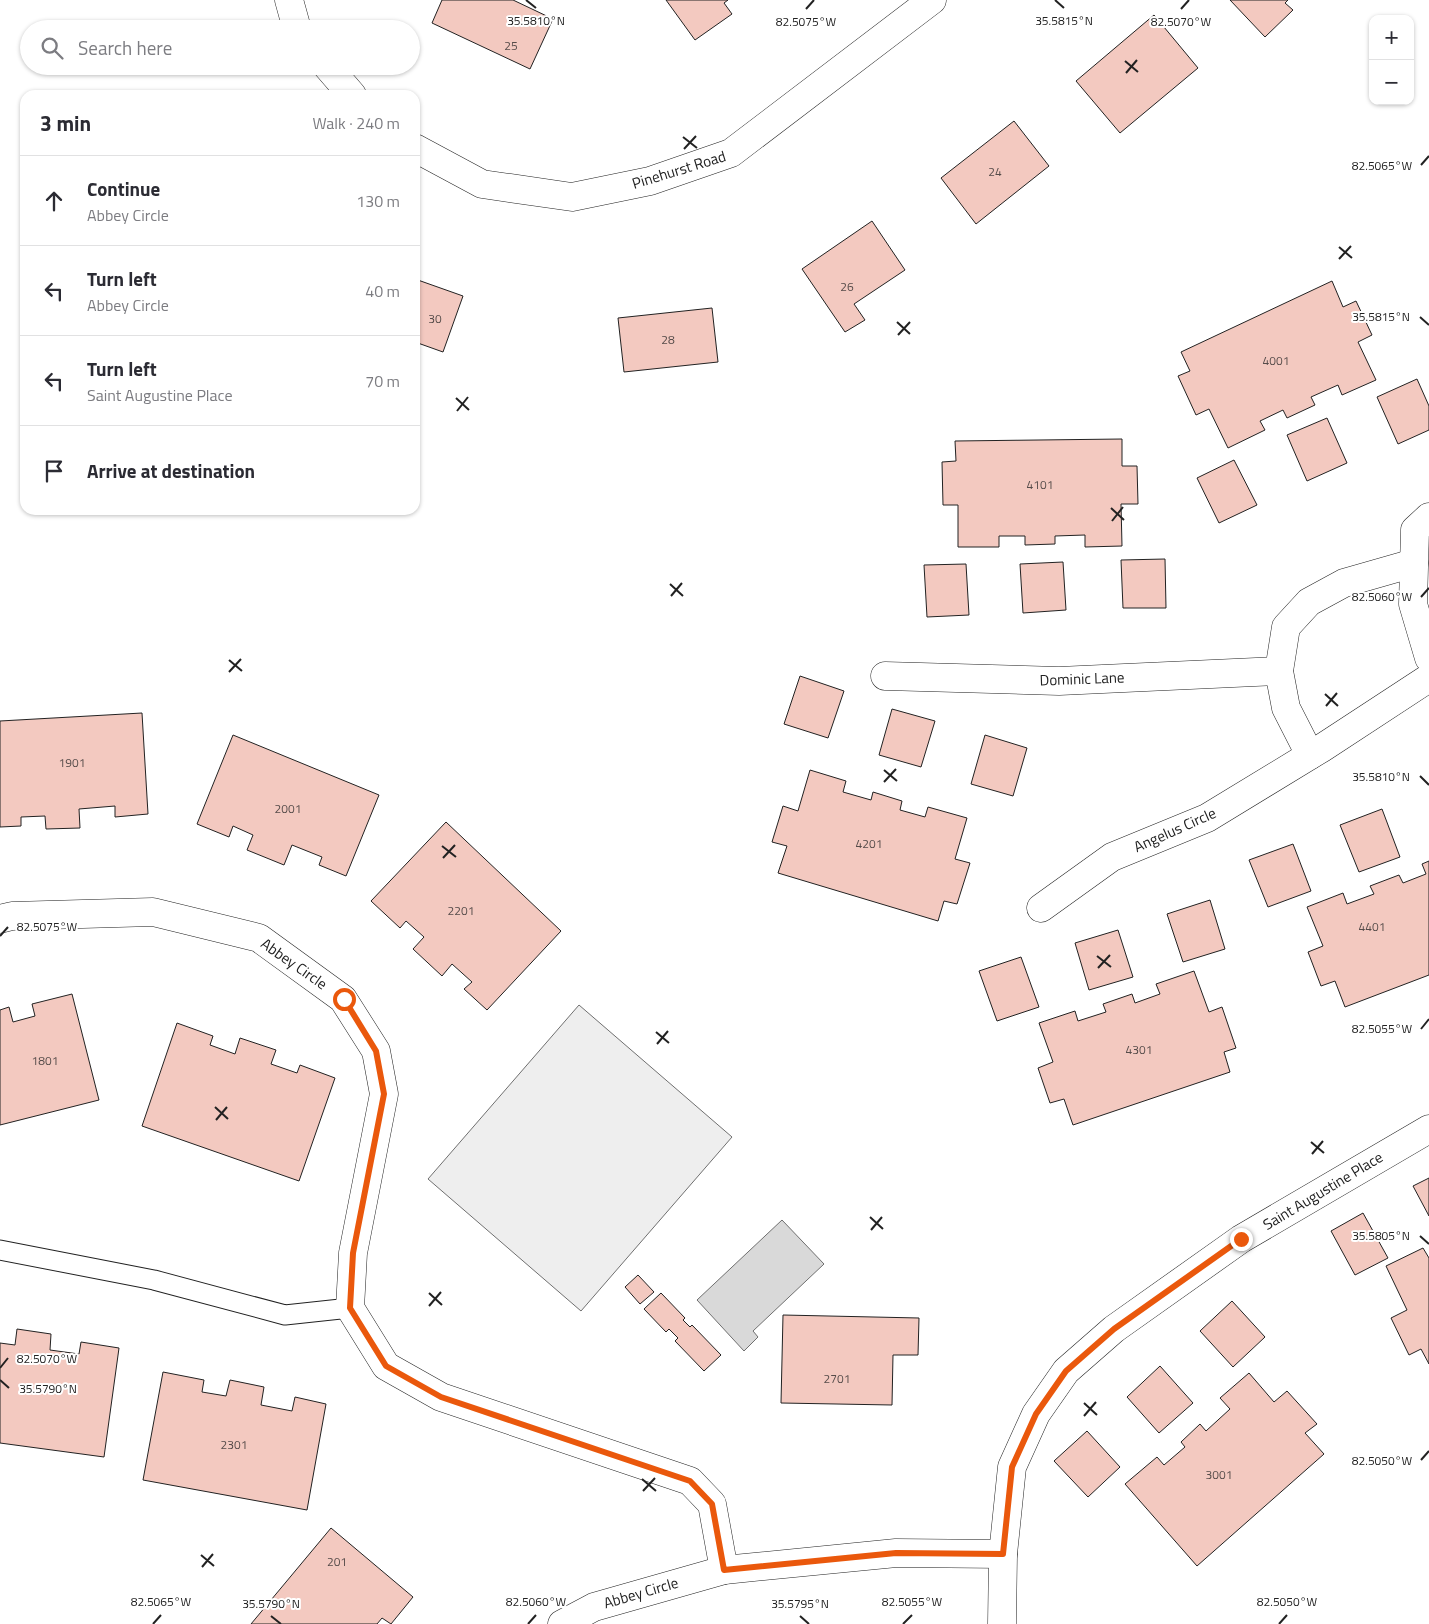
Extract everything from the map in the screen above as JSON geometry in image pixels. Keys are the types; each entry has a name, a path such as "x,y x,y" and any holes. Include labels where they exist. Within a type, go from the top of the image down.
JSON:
{"street":[{"path":"289,0 295,20"},
{"name":"Pinehurst Road","path":"420,151 482,184 563,196 572,197 650,181 732,154 932,0"},
{"path":"334,75 348,90"},
{"path":"1429,517 1415,530 1413,604 1429,658"},
{"path":"1310,755 1286,708 1279,671 1286,627 1309,602 1344,583 1414,563"},
{"name":"Dominic Lane","path":"885,676 1059,681 1279,671"},
{"name":"Angelus Circle","path":"1041,908 1112,857 1207,818 1310,755 1429,678"},
{"name":"Abbey Circle","path":"0,919 12,916 153,912 259,938 344,999 376,1051 384,1094 353,1253 350,1308"},
{"name":"Saint Augustine Place","path":"1002,1624 1003,1554 1012,1467 1036,1414 1066,1371 1114,1329 1241,1239 1429,1129"},
{"path":"350,1308 386,1366 441,1397 690,1481 712,1504 724,1570"},
{"name":"Abbey Circle","path":"562,1624 594,1607 724,1570 896,1553 1003,1554"}],"lane":[{"path":"0,1250 154,1280 285,1315 350,1308"}],"shaded area":[{"path":"579,1005 732,1137 581,1311 428,1179"},
{"path":"782,1220 824,1264 753,1331 758,1337 744,1351 697,1300"}],"building":[{"path":"442,0 513,0 553,19 530,69 432,23"},
{"path":"666,0 728,0 724,3 732,14 695,40"},
{"path":"1230,0 1288,0 1285,3 1293,10 1265,37"},
{"path":"1154,15 1198,68 1120,133 1076,81"},
{"path":"1014,121 1049,166 976,224 941,178"},
{"path":"872,221 905,270 854,304 865,320 845,332 802,269"},
{"path":"420,281 463,296 443,352 420,344"},
{"path":"1332,281 1343,307 1356,301 1372,335 1358,342 1376,380 1342,395 1338,385 1311,397 1315,405 1287,418 1283,410 1260,421 1265,430 1228,448 1209,409 1196,415 1178,376 1190,371 1181,352"},
{"path":"712,308 718,362 624,372 618,318"},
{"path":"1417,379 1429,406 1429,430 1398,444 1377,397"},
{"path":"1327,418 1347,463 1307,481 1287,435"},
{"path":"1122,439 1122,466 1137,466 1138,504 1121,504 1122,546 1085,547 1085,535 1055,536 1055,544 1025,545 1025,536 999,536 999,547 958,547 958,505 943,505 942,462 956,461 955,441"},
{"path":"1234,460 1257,505 1219,523 1197,478"},
{"path":"1165,559 1166,608 1123,608 1121,560"},
{"path":"1063,562 1066,610 1023,613 1020,564"},
{"path":"966,564 969,615 927,617 924,565"},
{"path":"800,676 844,691 828,738 784,724"},
{"path":"892,709 935,721 921,767 879,755"},
{"path":"142,713 148,814 115,817 115,806 79,809 80,828 46,829 45,816 21,817 21,826 0,827 0,721"},
{"path":"233,735 379,795 346,876 319,865 322,857 292,845 284,865 247,850 253,835 233,826 229,837 197,824"},
{"path":"985,735 1027,748 1013,796 971,784"},
{"path":"810,770 846,781 843,792 871,800 873,792 902,801 900,810 925,817 928,807 967,818 955,859 970,863 957,904 944,901 938,921 778,873 787,846 772,842 783,806 798,811"},
{"path":"1382,809 1400,857 1359,872 1340,825"},
{"path":"446,822 561,931 487,1010 464,989 472,982 452,964 442,976 413,949 424,937 406,921 400,928 371,901"},
{"path":"1293,844 1311,891 1268,907 1249,860"},
{"path":"1429,861 1429,975 1345,1007 1335,981 1321,986 1308,952 1323,946 1307,907 1343,893 1347,904 1374,894 1370,886 1399,875 1403,883 1426,874 1422,864"},
{"path":"1210,900 1225,949 1183,962 1167,914"},
{"path":"1118,930 1133,977 1089,990 1075,943"},
{"path":"1021,957 1039,1007 997,1021 979,971"},
{"path":"1194,971 1209,1012 1222,1007 1236,1048 1224,1052 1230,1072 1073,1125 1064,1099 1050,1103 1038,1068 1053,1062 1039,1023 1075,1011 1078,1021 1106,1012 1103,1004 1132,994 1135,1003 1160,994 1156,984"},
{"path":"72,994 99,1100 0,1125 0,1010 9,1007 13,1022 35,1016 32,1004"},
{"path":"177,1023 213,1036 210,1045 235,1054 240,1038 276,1050 271,1064 297,1073 300,1065 335,1078 299,1181 142,1126"},
{"path":"1429,1178 1429,1216 1413,1186"},
{"path":"1363,1213 1388,1258 1355,1275 1331,1231"},
{"path":"1423,1248 1429,1258 1429,1364 1421,1349 1409,1355 1391,1318 1407,1310 1386,1266"},
{"path":"638,1275 654,1292 640,1304 625,1287"},
{"path":"661,1293 685,1318 683,1320 690,1327 692,1325 721,1355 704,1371 675,1341 678,1338 669,1329 666,1332 644,1309"},
{"path":"1232,1301 1265,1337 1233,1367 1200,1331"},
{"path":"783,1315 919,1318 918,1355 893,1355 892,1405 781,1403"},
{"path":"17,1329 51,1334 50,1350 79,1354 81,1342 119,1348 104,1457 0,1443 0,1343 15,1345"},
{"path":"1160,1366 1193,1403 1159,1433 1127,1397"},
{"path":"163,1372 204,1380 202,1392 226,1396 230,1380 264,1387 261,1405 292,1411 295,1397 326,1404 307,1510 143,1480"},
{"path":"1249,1373 1274,1402 1287,1391 1317,1424 1305,1433 1324,1454 1197,1566 1125,1484 1157,1457 1164,1465 1185,1447 1181,1442 1200,1424 1206,1431 1230,1409 1220,1398"},
{"path":"1087,1431 1120,1467 1088,1497 1054,1461"},
{"path":"331,1528 413,1597 391,1624 382,1618 377,1624 251,1624"}],"route":[{"path":"344,999 376,1051 384,1094 353,1253 350,1308 386,1366 441,1397 690,1481 712,1504 724,1570 896,1553 1003,1554 1012,1467 1036,1414 1066,1371 1114,1329 1241,1239"}]}
